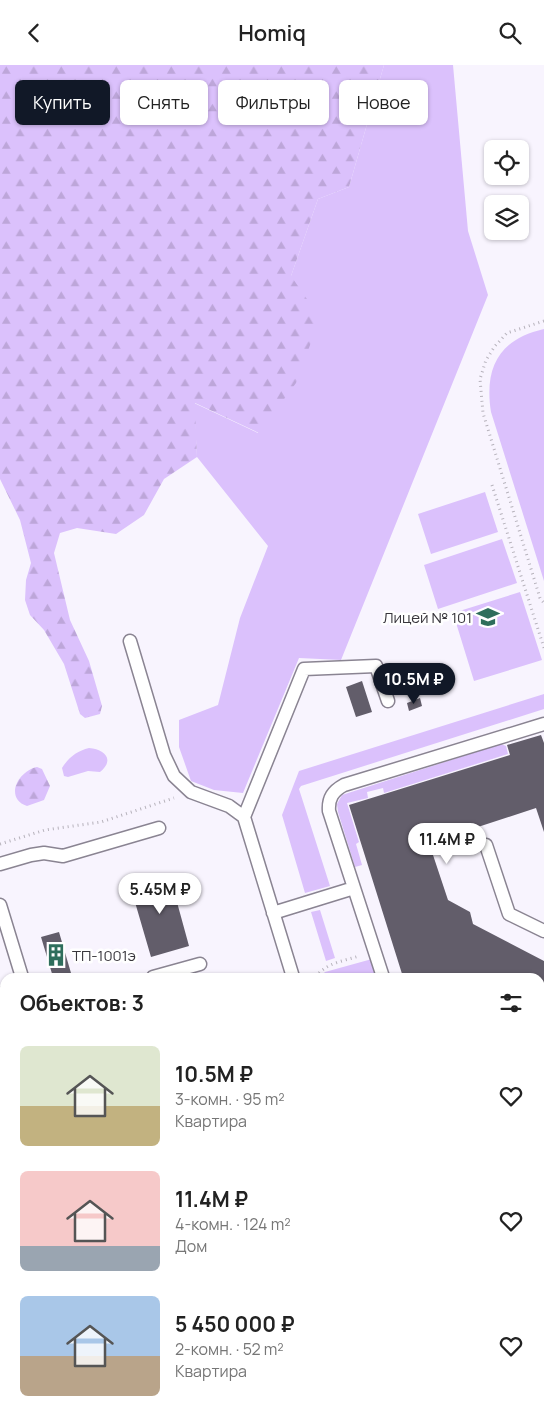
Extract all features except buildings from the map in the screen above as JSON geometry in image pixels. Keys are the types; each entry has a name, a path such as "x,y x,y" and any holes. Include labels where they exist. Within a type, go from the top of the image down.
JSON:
{"lane":[{"path":"130,641 164,755 174,776 191,792 230,806 244,817 292,973"},
{"path":"244,817 304,669 376,666 388,701"},
{"path":"382,973 329,811 328,805 335,790 344,785 544,724"},
{"path":"0,864 44,853 63,856 159,828"},
{"path":"486,845 510,914 544,931"},
{"path":"273,913 354,888"},
{"path":"0,905 21,973"},
{"path":"167,973 200,964"}],"path":[{"path":"544,321 507,333 486,360 480,379 483,413 540,598 544,603"},
{"path":"492,485 544,649"},
{"path":"0,843 45,830 101,822 191,792"},
{"path":"320,973 331,965 374,952"}],"green space":[{"path":"0,65 384,65 380,80 339,80 339,125 367,125 349,187 318,199 291,276 320,318 296,383 259,433 195,403 197,457 164,479 144,515 116,534 77,528 60,533 54,553 70,620 89,661 102,706 100,714 85,718 80,714 64,664 44,630 30,615 25,600 26,580 31,563 20,520 0,479"},
{"path":"384,65 453,65 468,231 488,295 341,660 299,658 243,793 214,790 191,781 179,747 179,720 218,705 240,618 268,546 197,457 194,403 258,433 291,276 318,199 349,187 367,125 428,125 428,80 380,80"},
{"path":"544,329 544,581 491,412 489,396 493,369 498,358 506,348 516,340"},
{"path":"485,492 498,532 431,554 418,514"},
{"path":"502,539 517,583 438,609 424,565"},
{"path":"520,592 542,660 474,681 453,613"},
{"path":"544,694 544,709 301,786 299,789 330,886 305,893 282,815 299,771"},
{"path":"501,744 506,746 508,754 384,793 383,788 367,792 368,798 347,803 359,842 356,844 362,865 355,867 338,812 337,804 342,795"},
{"path":"89,748 100,750 106,756 107,763 104,768 100,772 88,771 68,777 64,776 62,768 67,761 77,753"},
{"path":"37,767 42,769 50,786 44,800 27,806 16,797 16,785 24,774 30,769"},
{"path":"320,910 335,958 326,961 311,912"},
{"path":"372,959 377,973 324,973"}],"place":[{"name":"Лицей № 101","path":"488,617"},
{"name":"ТП-1001э","path":"56,955"}]}
